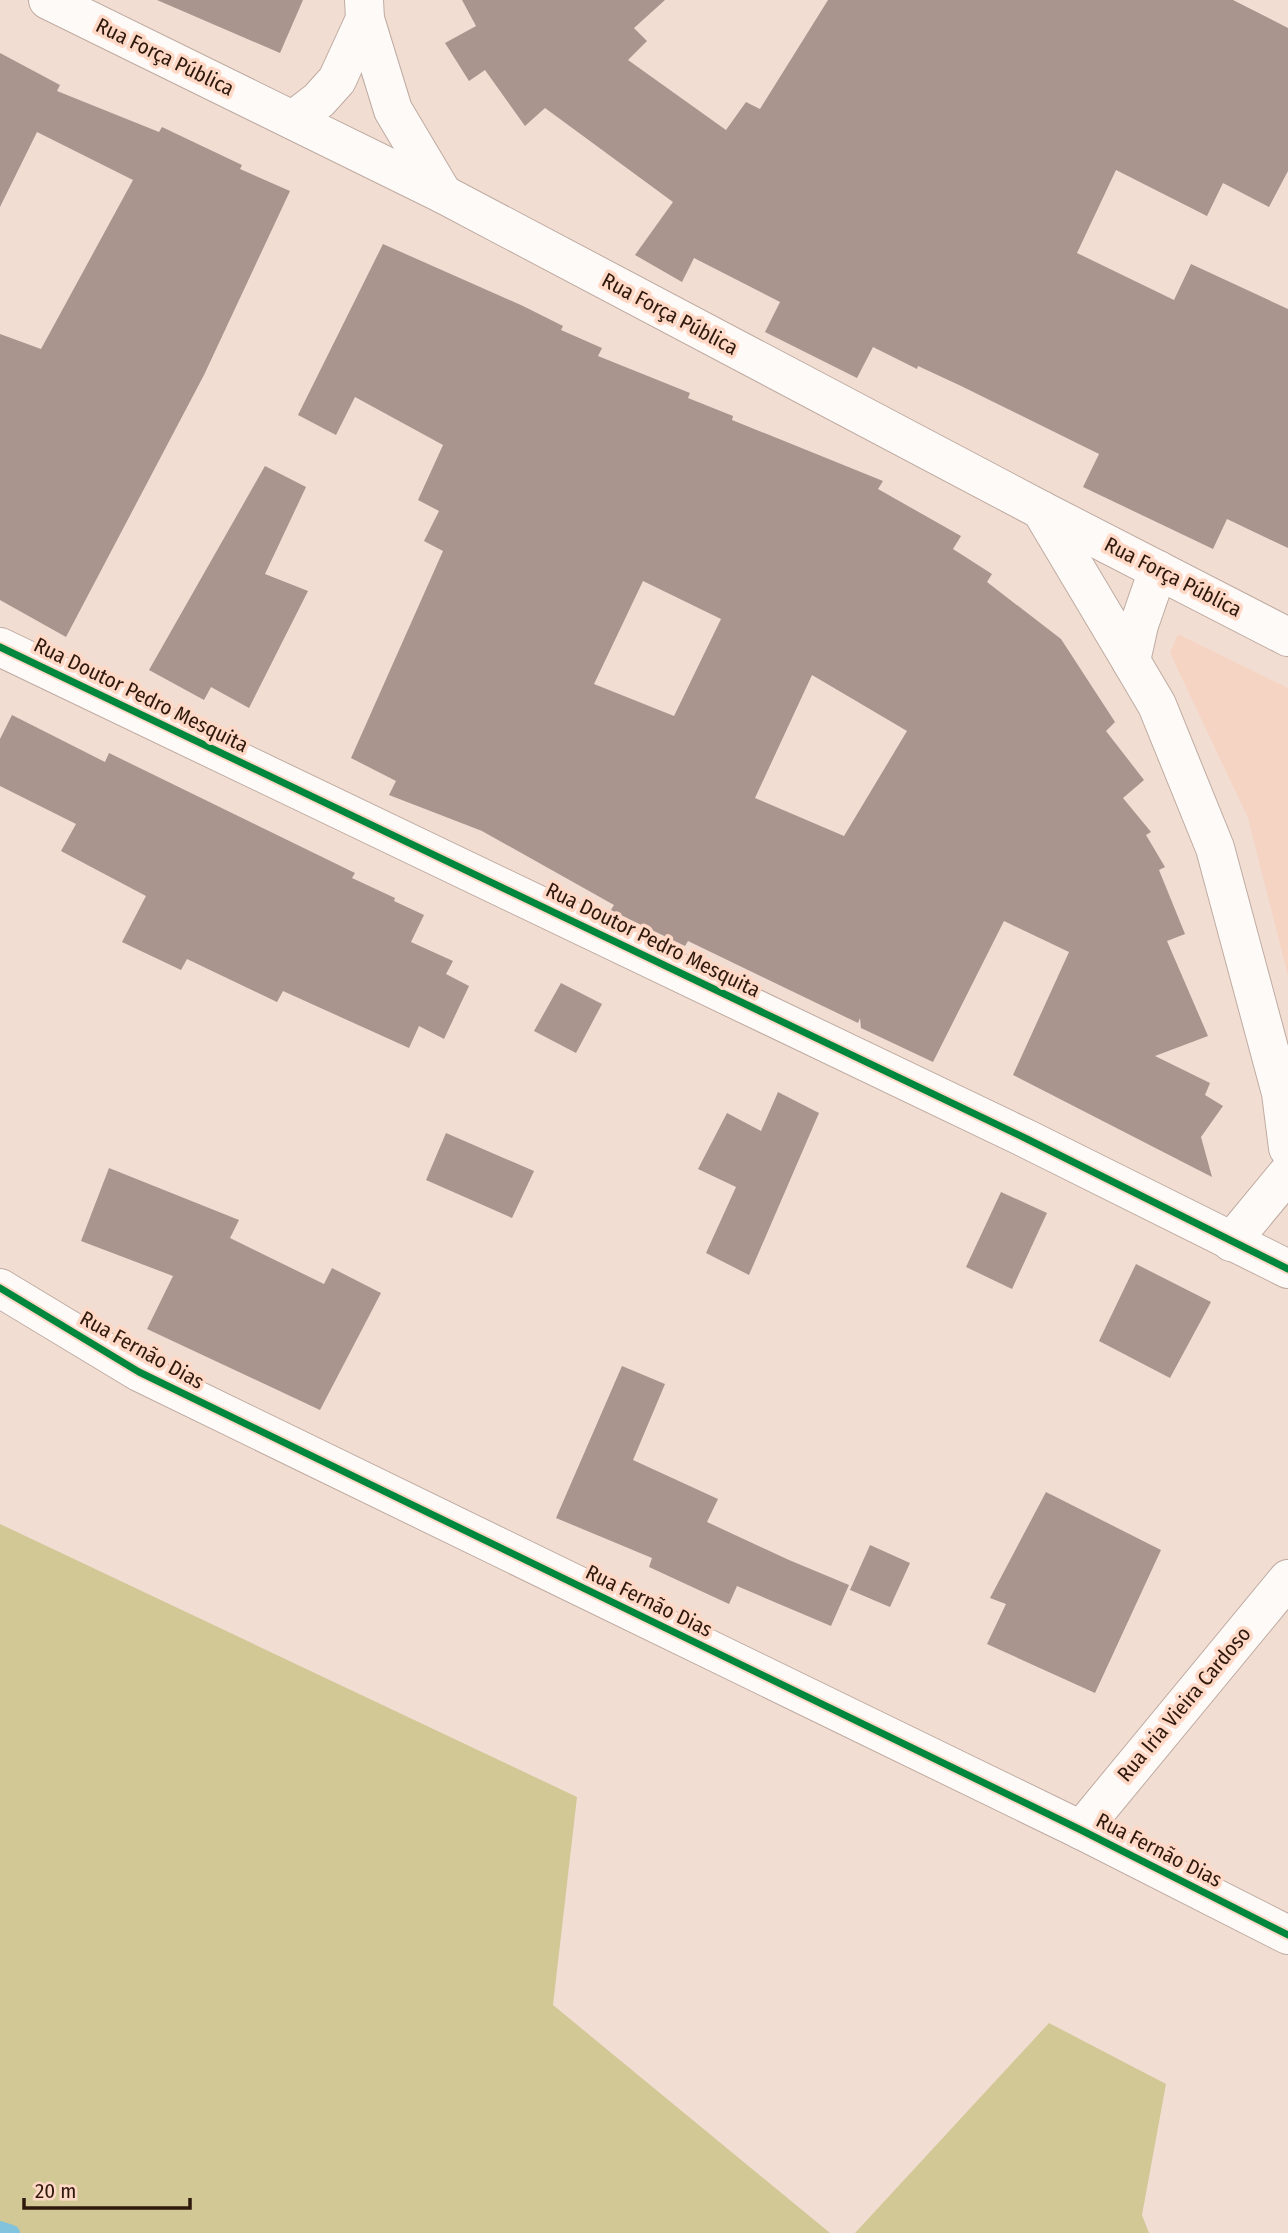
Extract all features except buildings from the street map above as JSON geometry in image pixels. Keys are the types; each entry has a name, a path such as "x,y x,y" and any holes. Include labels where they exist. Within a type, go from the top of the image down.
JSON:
{"street":[{"name":"Rua Força Pública","path":"48,0 443,194 1041,510 1288,637"},
{"path":"293,120 319,100 337,80 364,10"},
{"path":"364,10 393,110 443,194"},
{"path":"1041,510 1157,705 1215,848 1281,1093 1288,1148"},
{"path":"1131,661 1139,625 1158,570"},
{"name":"Rua Doutor Pedro Mesquita","path":"0,647 1027,1139 1288,1269"},
{"path":"1231,1242 1288,1173"},
{"name":"Rua Fernão Dias","path":"0,1288 139,1372 1081,1830 1288,1935"},
{"name":"Rua Iria Vieira Cardoso","path":"1081,1830 1288,1579"}],"shaded area":[{"path":"1178,634 1288,688 1288,976 1248,818 1170,653"},
{"path":"0,1524 577,1797 553,2005 830,2233 0,2233"},
{"path":"1049,2023 1166,2084 1142,2215 1149,2233 855,2233"}],"waterway":[{"path":"0,2229 12,2233"}],"cycle path":[{"path":"0,647 1027,1139 1288,1269"},
{"path":"0,1288 139,1372 1081,1830 1288,1935"}]}
